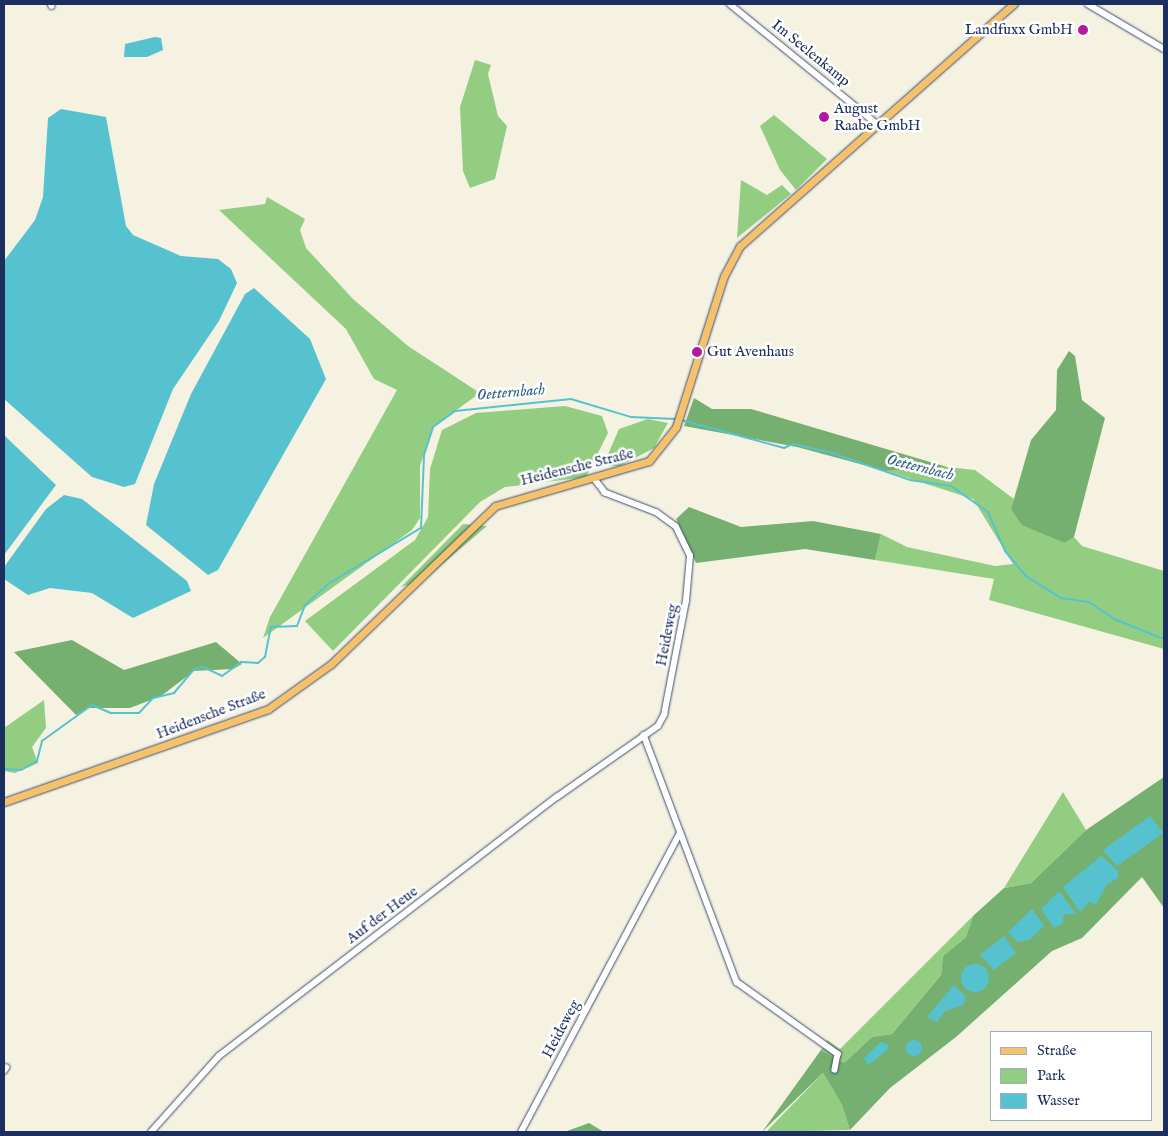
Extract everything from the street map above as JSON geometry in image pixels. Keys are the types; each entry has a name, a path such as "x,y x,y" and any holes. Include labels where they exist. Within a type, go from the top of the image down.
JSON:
{"main road":[{"name":"Heidensche Straße","path":"4,802 268,709 331,664 483,514 508,499 594,479 649,461 676,427 734,256 750,235 1014,4"}],"street":[{"name":"Im Seelenkamp","path":"730,4 876,124"},
{"path":"1088,4 1164,49"},
{"name":"Heideweg","path":"594,479 605,493 657,513 676,527 690,556 690,574 664,715 644,735"},
{"path":"644,735 737,982 838,1054 835,1070"},
{"name":"Auf der Heue","path":"151,1132 219,1056 644,735"},
{"name":"Heideweg","path":"521,1132 680,832"}],"green space":[{"path":"475,60 491,65 488,74 498,116 507,126 495,179 470,188 463,171 460,107"},
{"path":"774,115 827,159 796,190 780,170 760,126"},
{"path":"741,180 767,195 782,185 791,194 737,238"},
{"path":"267,197 305,219 300,230 306,248 353,299 408,346 480,393 433,427 420,466 420,518 412,530 263,638 270,617 397,390 374,379 346,329 219,210 265,204"},
{"path":"1069,351 1075,356 1082,400 1105,418 1074,537 1065,543 1022,525 1011,509 1031,440 1056,410 1057,370"},
{"path":"694,398 712,409 751,409 947,467 886,471 797,447 684,426"},
{"path":"565,406 602,416 608,433 586,477 505,487 480,502 333,651 305,621 415,540 428,517 430,469 442,430 476,413"},
{"path":"648,419 668,423 654,448 620,466 609,466 606,459 619,429"},
{"path":"947,467 975,470 1014,499 1011,509 1065,543 1074,537 1082,546 1164,571 1164,649 989,600 994,579 875,560 881,534 907,547 995,566 1013,564 973,499 886,471"},
{"path":"689,507 741,527 813,521 881,534 875,560 805,549 696,563 676,519"},
{"path":"463,524 487,526 424,580 401,587"},
{"path":"72,640 124,670 216,642 242,664 233,669 194,671 161,696 130,708 88,708 76,715 14,652"},
{"path":"44,700 46,728 32,747 38,763 15,773 4,771 4,728"},
{"path":"1164,777 1164,908 1142,877 1082,938 1052,951 956,1037 890,1088 850,1130 842,1105 823,1073 762,1132 821,1050 844,1063 872,1037 892,1034 941,975 943,956 966,937 973,916 1004,888 1031,883 1086,830"},
{"path":"1063,792 1086,830 1031,883 1004,888"},
{"path":"973,916 966,937 943,956 941,975 892,1034 872,1037 844,1063 821,1050 827,1040 840,1049"},
{"path":"823,1073 842,1105 850,1130 766,1132"},
{"path":"589,1123 604,1132 566,1132 567,1131"}],"water":[{"path":"155,37 161,38 163,50 147,57 124,57 125,44"},
{"path":"61,109 106,117 126,226 133,235 181,256 218,259 231,269 237,283 219,321 173,389 135,484 124,487 92,477 4,399 4,261 35,220 43,197 48,118"},
{"path":"254,288 310,339 326,379 218,570 208,575 146,525 154,484 191,394 245,294"},
{"path":"4,435 56,485 4,555"},
{"path":"64,495 82,499 187,581 191,591 133,618 92,593 50,588 28,595 4,579 4,567 46,509"},
{"path":"1150,816 1163,833 1117,866 1103,850"},
{"path":"1101,856 1118,871 1118,878 1107,884 1096,904 1089,902 1080,912 1063,887"},
{"path":"1059,891 1076,914 1064,914 1062,924 1054,928 1041,909"},
{"path":"1032,909 1044,926 1029,940 1017,942 1008,932"},
{"path":"1004,936 1016,953 994,970 980,955"},
{"path":"975,964 985,968 989,978 985,988 975,992 965,988 961,978 965,968"},
{"path":"954,985 966,997 963,1005 945,1011 937,1022 927,1017"},
{"path":"911,1040 917,1040 922,1045 920,1054 911,1056 906,1051 906,1045"},
{"path":"881,1042 889,1045 886,1051 868,1065 864,1058"}],"waterway":[{"name":"Oetternbach","path":"4,769 21,770 37,761 42,741 92,705 111,713 139,713 153,698 174,693 193,670 203,667 222,676 241,662 258,663 265,657 271,627 297,626 305,605 328,584 421,528 424,455 433,427 455,411 571,399 631,417 676,419"},
{"name":"Oetternbach","path":"681,420 784,448 793,444 829,452 910,480 951,486 988,512 1005,551 1026,576 1061,598 1089,602 1114,619 1164,639"}],"place":[{"name":"Landfuxx GmbH","path":"1083,30"},
{"name":"August Raabe GmbH","path":"824,117"},
{"name":"Gut Avenhaus","path":"697,352"}]}
